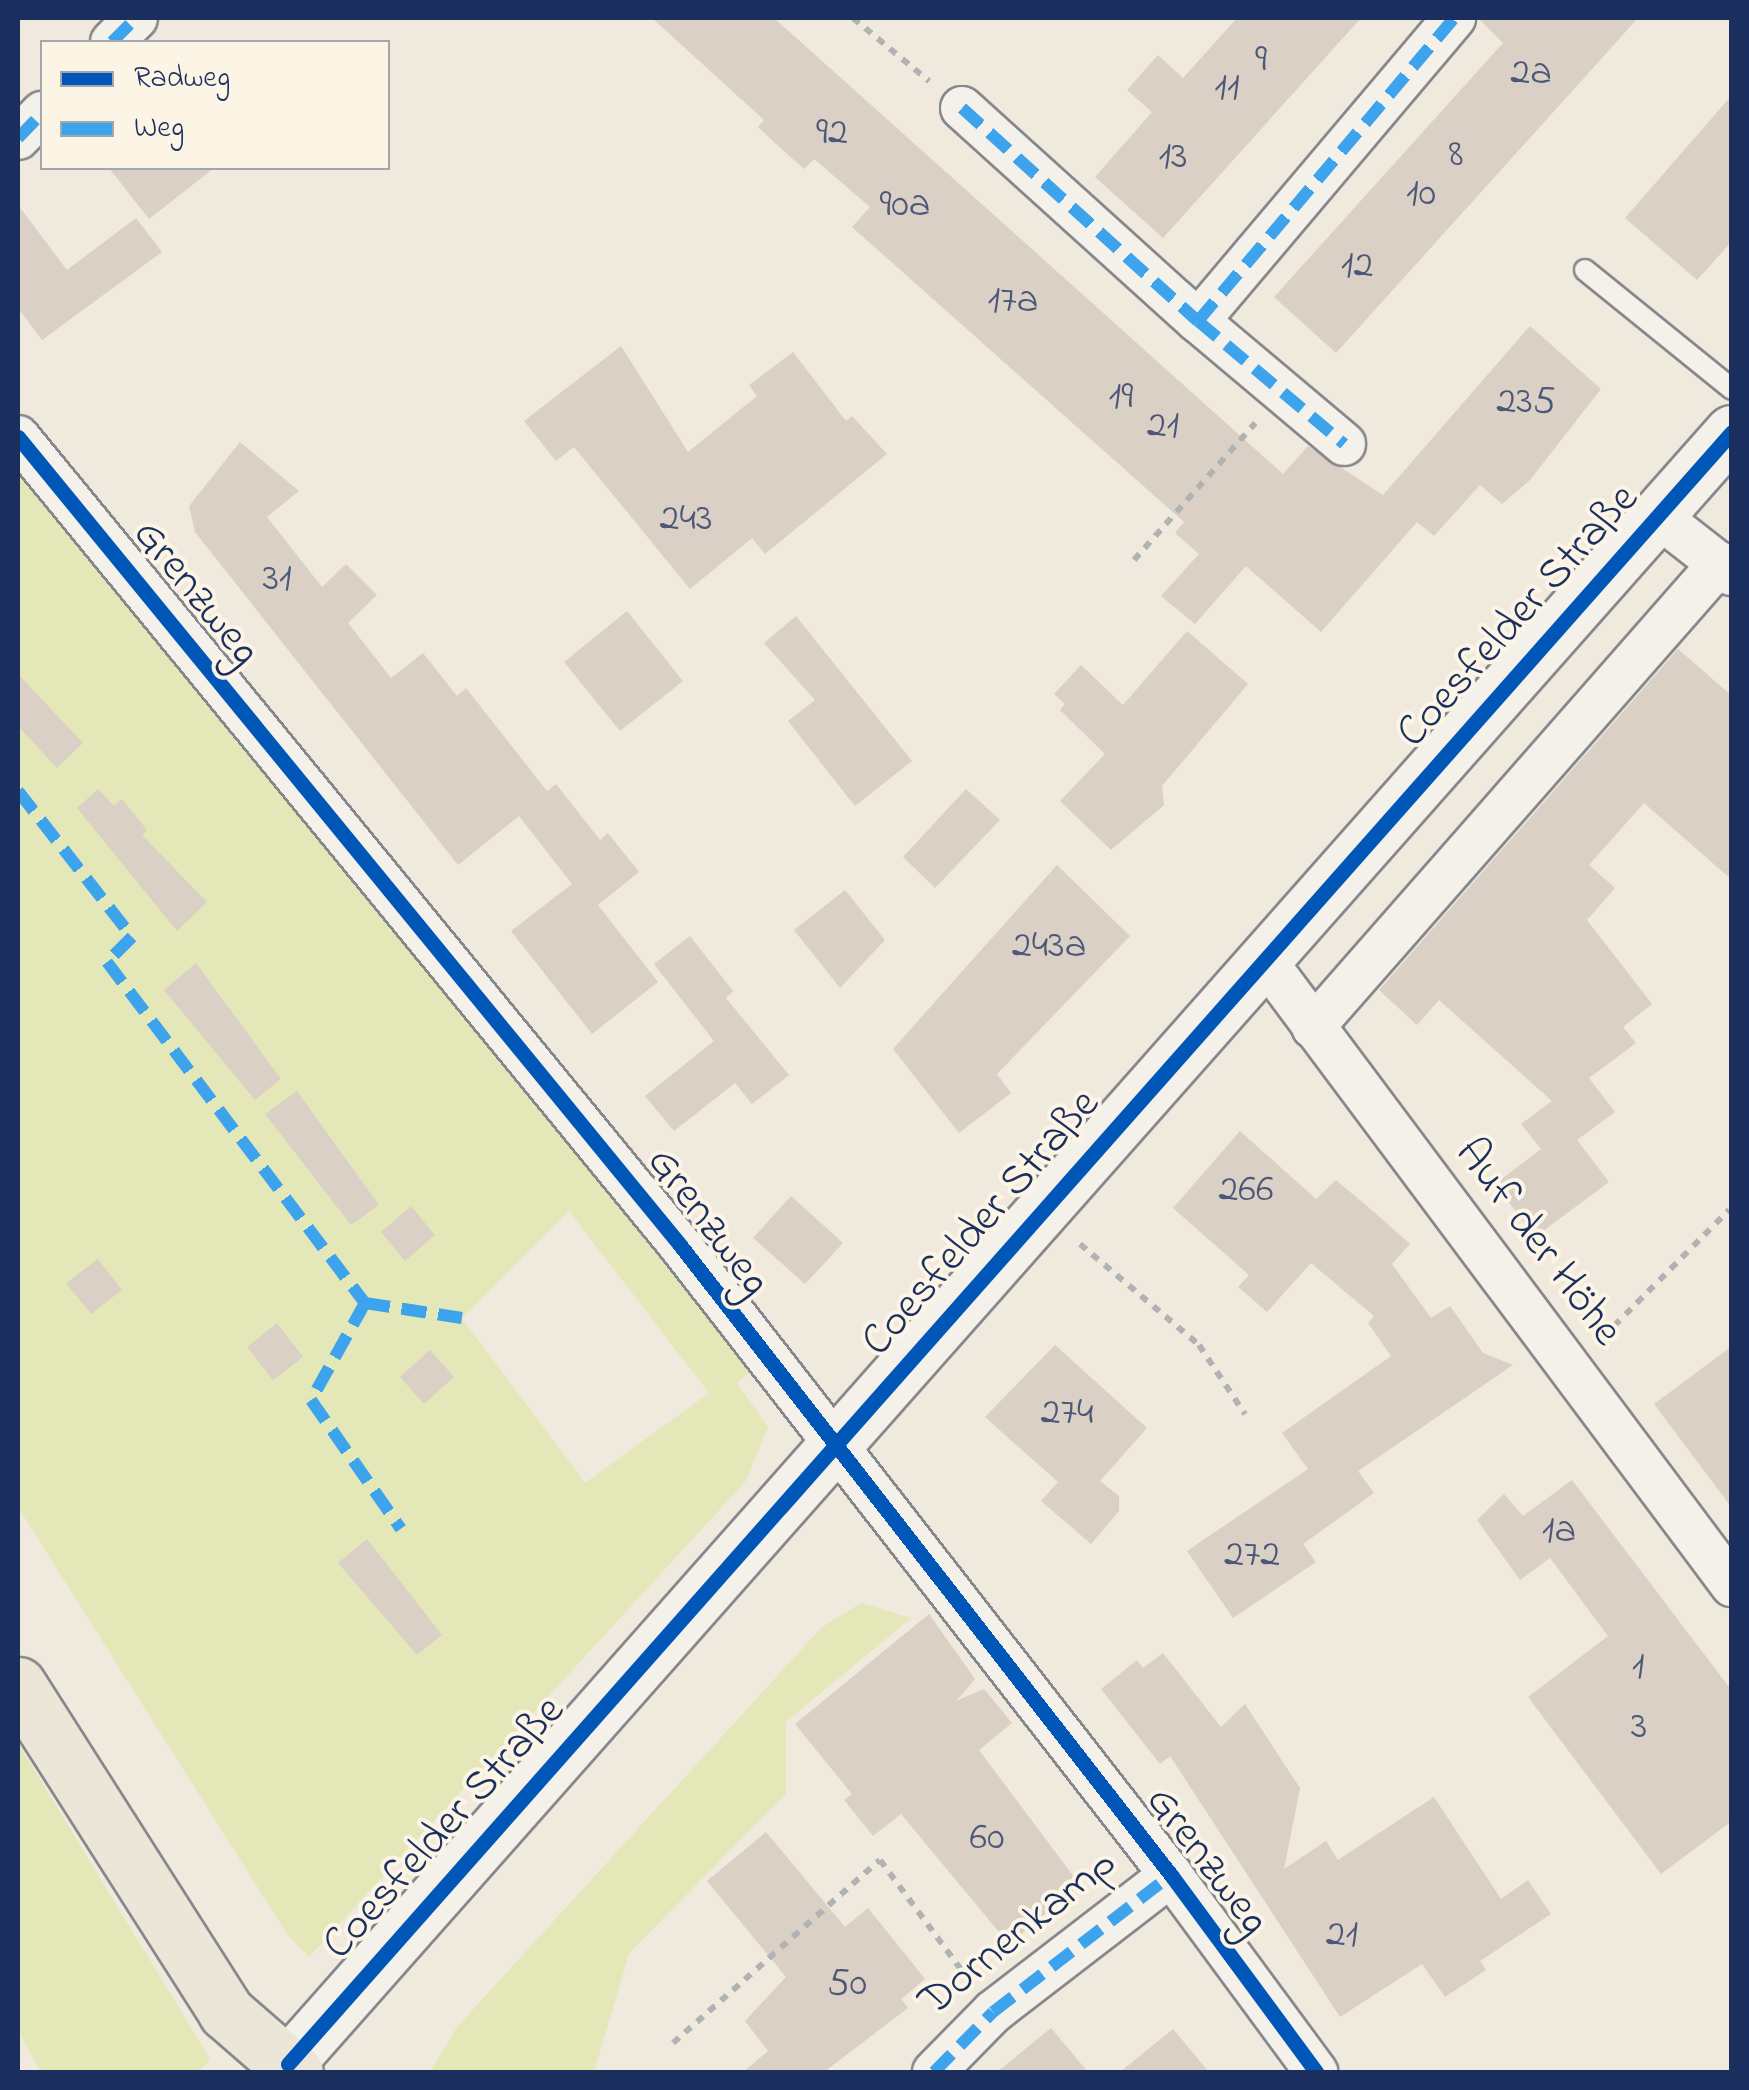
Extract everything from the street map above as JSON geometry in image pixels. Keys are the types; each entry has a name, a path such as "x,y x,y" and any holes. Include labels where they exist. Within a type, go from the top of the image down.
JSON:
{"highway":[{"path":"18,1685 226,2012 291,2068"}],"street":[{"path":"114,40 136,18"},
{"path":"1198,321 1454,18"},
{"path":"962,108 1198,321 1344,444"},
{"path":"18,138 40,114"},
{"name":"Coesfelder Straße","path":"291,2068 838,1449 1041,1211 1732,432"},
{"name":"Grenzweg","path":"18,437 609,1156 1171,1874 1316,2072"},
{"path":"1313,1027 1726,568 1659,517"},
{"name":"Auf der Höhe","path":"1264,959 1732,1585"},
{"name":"Dornenkamp","path":"934,2072 994,2012 1171,1874"}],"lane":[{"path":"1584,270 1732,389"}],"path":[{"path":"853,18 962,108"},
{"path":"1134,560 1282,392"},
{"path":"1570,1370 1729,1210"},
{"path":"1041,1211 1199,1344 1245,1414"},
{"path":"673,2043 880,1860 994,2012"}],"green space":[{"path":"18,437 764,1360 737,1383 768,1427 745,1482 309,1957 287,1934 18,1507","holes":["569,1211 709,1393 585,1483 462,1319"]},
{"path":"861,1603 911,1618 786,1722 786,1794 629,1953 594,2072 430,2072 457,2027 821,1628"},
{"path":"18,1743 210,2059 199,2072 41,2072 18,2031"}],"building":[{"path":"652,18 774,18 1283,474 1308,446 1383,495 1530,326 1601,389 1530,480 1502,504 1480,485 1434,536 1417,522 1321,632 1246,566 1195,624 1161,596 1199,554 1175,533 1184,522 852,227 870,207 814,159 804,169 758,127 764,120"},
{"path":"1237,18 1361,18 1163,238 1095,177 1152,112 1127,90 1158,55 1183,78"},
{"path":"1478,18 1638,18 1336,353 1274,297 1503,43"},
{"path":"1732,95 1732,241 1697,280 1625,218"},
{"path":"111,170 211,170 149,219"},
{"path":"18,205 67,270 136,218 162,252 42,340 18,308"},
{"path":"621,346 688,452 757,396 749,385 793,352 846,421 852,416 887,454 765,554 752,538 690,589 574,447 556,461 524,421"},
{"path":"240,442 299,491 267,517 322,587 346,564 377,595 348,623 391,678 423,653 457,696 466,688 547,791 556,784 600,840 608,833 639,872 598,905 658,982 592,1034 511,931 572,884 519,816 458,865 195,532 189,506"},
{"path":"627,611 683,681 620,731 564,662"},
{"path":"796,616 912,761 855,806 788,721 815,700 764,643"},
{"path":"1187,631 1248,684 1162,786 1164,805 1111,850 1060,801 1105,754 1060,710 1065,704 1054,694 1081,665 1123,705"},
{"path":"1678,649 1732,696 1732,880 1644,803 1589,865 1615,888 1587,920 1652,1004 1623,1027 1636,1043 1589,1078 1615,1112 1577,1140 1609,1182 1535,1237 1495,1184 1541,1149 1521,1124 1552,1101 1439,1000 1417,1025 1379,990"},
{"path":"18,674 83,743 57,768 18,726"},
{"path":"98,789 114,806 122,799 147,830 142,835 207,902 177,931 77,808"},
{"path":"966,789 1000,820 935,888 903,857"},
{"path":"1057,865 1130,936 997,1074 1011,1093 959,1133 893,1049"},
{"path":"845,890 885,940 840,988 794,930"},
{"path":"690,936 733,991 726,998 789,1075 752,1104 735,1083 674,1131 645,1096 714,1041 654,964"},
{"path":"196,963 281,1079 255,1100 164,990"},
{"path":"297,1091 379,1205 351,1225 265,1114"},
{"path":"1240,1131 1316,1199 1336,1180 1374,1212 1410,1244 1392,1264 1431,1318 1450,1306 1483,1353 1513,1365 1358,1471 1374,1493 1303,1544 1316,1562 1233,1618 1187,1551 1308,1469 1282,1433 1391,1356 1368,1323 1374,1316 1311,1263 1267,1312 1238,1287 1249,1275 1173,1208"},
{"path":"791,1196 843,1243 805,1284 753,1238"},
{"path":"411,1206 435,1235 405,1261 381,1232"},
{"path":"98,1259 122,1290 91,1314 66,1283"},
{"path":"277,1323 303,1357 273,1380 247,1347"},
{"path":"1055,1345 1147,1428 1100,1481 1119,1496 1119,1511 1091,1544 1041,1501 1058,1482 985,1417"},
{"path":"1732,1346 1732,1508 1654,1404"},
{"path":"430,1350 454,1377 424,1404 400,1377"},
{"path":"1572,1480 1732,1691 1732,1821 1661,1874 1528,1697 1608,1636 1550,1558 1520,1580 1477,1520 1504,1494 1523,1516"},
{"path":"367,1539 442,1635 417,1655 338,1563"},
{"path":"929,1614 975,1679 956,1701 984,1689 1012,1723 979,1750 1080,1885 1009,1944 901,1814 873,1836 844,1800 852,1794 795,1724"},
{"path":"1163,1653 1221,1727 1245,1704 1300,1788 1284,1869 1326,1841 1338,1860 1434,1797 1501,1899 1528,1880 1551,1914 1480,1961 1486,1970 1445,1997 1422,1964 1340,2017 1170,1756 1160,1764 1101,1689 1137,1660 1143,1668"},
{"path":"766,1832 845,1927 868,1908 925,1979 901,1999 908,2008 824,2072 743,2072 768,2051 745,2021 786,1977 707,1881"},
{"path":"1051,2028 1088,2072 997,2072"},
{"path":"1173,2029 1209,2072 1120,2072"}],"marked path":[{"path":"114,40 136,18"},
{"path":"962,108 1198,321 1454,18"},
{"path":"18,138 40,115"},
{"path":"1198,321 1344,444"},
{"path":"18,791 132,937 107,962 365,1303 462,1318"},
{"path":"365,1303 311,1400 401,1529"},
{"path":"934,2072 993,2012 1171,1875"}],"cycle path":[{"path":"288,2064 1732,432"},
{"path":"18,437 680,1245 1171,1875 1316,2072"}]}
